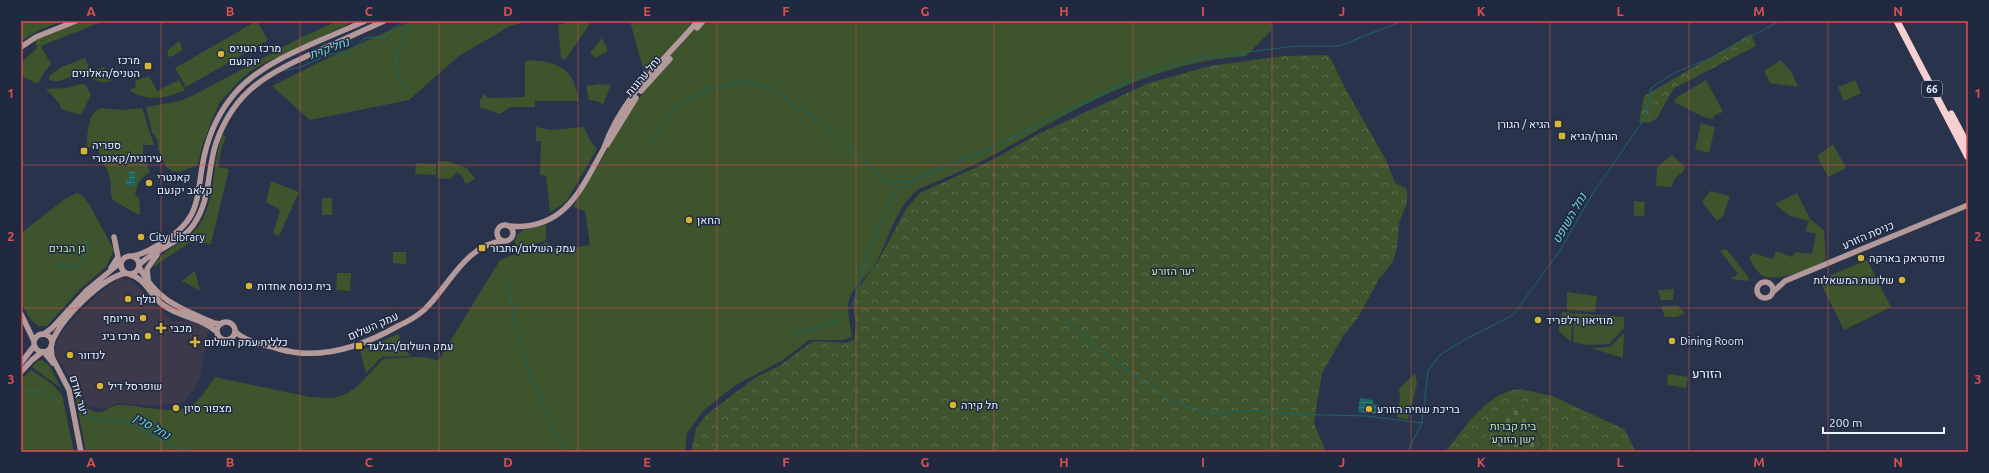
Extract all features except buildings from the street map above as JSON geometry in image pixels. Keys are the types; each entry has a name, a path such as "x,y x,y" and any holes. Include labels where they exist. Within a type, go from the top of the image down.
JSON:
{"highway":[{"name":"66","path":"1898,21 1968,157"},
{"name":"66","path":"1902,21 1968,146"}],"street":[{"path":"21,47 36,37 76,21"},
{"path":"21,363 42,334 52,328 86,291 126,257 144,254 168,239 188,221 197,203 204,156 213,128 229,102 247,81 277,61 365,21"},
{"path":"21,372 32,360 52,344 66,320 90,295 110,280 128,273 134,273 139,266 182,236 198,218 206,197 212,158 220,131 229,114 244,94 275,70 384,21"},
{"name":"נחל ערוגות","path":"509,226 546,221 563,211 578,194 630,99 698,21"},
{"name":"נחל ערוגות","path":"604,148 610,142 635,98 703,21"},
{"name":"כניסת הזורע","path":"1769,283 1785,281 1968,205"},
{"path":"503,225 509,226 513,233 510,239 504,241 498,237 497,231 503,225"},
{"name":"נחל ערוגות","path":"513,233 524,225"},
{"name":"עמק השלום","path":"483,248 497,231"},
{"path":"105,275 114,265 118,257 114,237"},
{"name":"עמק השלום","path":"235,331 243,337 283,350 306,353 329,352 364,343 415,318 433,300 466,260 493,242 504,241"},
{"path":"150,283 147,278 147,269 160,251"},
{"path":"121,262 122,270 138,277 156,298 167,308 209,326 217,332 222,339 228,340 232,338 235,331 230,323 214,323 171,304 161,296 150,283 136,259 132,256"},
{"name":"כניסת הזורע","path":"1773,292 1785,281"},
{"path":"1764,282 1769,283 1773,287 1773,292 1766,298 1757,294 1757,288 1760,284 1764,282"},
{"path":"21,314 37,350 43,352"},
{"path":"25,321 42,334 49,337 52,344"},
{"path":"217,332 221,324"},
{"name":"עמק השלום","path":"232,338 243,337"},
{"name":"יער אודם","path":"52,344 52,357 69,390 80,452"},
{"name":"יער אודם","path":"43,352 53,362 65,385 72,409 80,452"}],"shaded area":[{"path":"129,172 135,172 135,187 126,185 125,180 129,179"},
{"name":"מרכז ביג","path":"119,278 132,280 172,321 194,321 209,327 200,377 194,390 184,402 154,406 118,403 104,409 90,407 83,401 55,354 58,338 75,316 97,295"},
{"name":"בריכת שחיה הזורע","path":"1360,398 1373,400 1373,404 1380,405 1379,414 1358,412"}],"green space":[{"path":"28,21 41,21 42,23 63,21 39,30 21,41 21,24"},
{"path":"84,21 104,21 41,46 51,64 43,74 38,84 21,76 22,62 37,48 35,40"},
{"name":"מרכז הטניס יוקנעם","path":"257,21 268,40 186,87 175,68"},
{"path":"330,21 355,21 252,70 240,80 220,102 202,146 198,165 180,172 172,171 166,167 158,149 158,141 152,132 146,107 180,101 192,96 300,38 331,24"},
{"path":"411,21 530,21 510,26 459,56 409,100 310,120 272,86 324,60"},
{"path":"572,21 592,21 565,60 561,58 558,25"},
{"path":"630,21 1272,21 1271,31 1246,56 1212,60 1179,67 1117,89 1058,119 999,152 919,189 904,205 876,263 858,284 849,300 848,309 852,337 844,340 809,340 783,360 734,386 703,411 687,433 685,452 86,452 75,395 88,408 97,412 103,411 115,405 177,410 186,408 195,403 215,377 310,397 333,398 346,394 358,386 383,359 418,357 438,361 500,260 546,242 558,250 590,245 585,211 573,207 630,111 650,83 645,76"},
{"path":"1751,34 1756,46 1674,88 1657,118 1649,123 1639,122 1644,96"},
{"path":"602,38 608,51 595,58 590,53"},
{"path":"179,41 183,50 169,57 167,54 169,49"},
{"name":"יער הזורע","path":"1326,55 1330,57 1345,88 1386,160 1395,183 1407,189 1407,203 1399,223 1397,248 1393,262 1379,279 1357,319 1344,335 1322,373 1314,423 1326,452 691,452 696,429 706,415 756,377 781,365 810,343 816,341 845,343 854,340 856,324 853,307 857,289 876,265 906,209 920,193 994,159 1038,134 1149,83 1210,66 1283,56"},
{"path":"85,58 91,72 104,67 112,81 102,82 83,75 57,81 49,80 49,76 62,67"},
{"path":"530,60 550,63 564,70 574,82 579,101 535,101 535,107 510,107 500,114 480,107 480,101 483,94 488,98 525,97 525,61"},
{"path":"1781,60 1792,73 1798,87 1770,83 1764,71"},
{"path":"149,76 157,91 179,80 185,90 158,98 144,97 131,91 130,89 136,88 135,81"},
{"path":"1706,80 1723,112 1713,116 1714,119 1703,117 1674,102 1677,97"},
{"path":"1855,80 1861,93 1844,101 1838,87"},
{"path":"81,84 86,85 91,95 81,115 61,109 59,103 46,89 67,88"},
{"path":"599,84 611,85 603,104 597,101 589,100 586,86"},
{"path":"102,108 122,110 142,108 154,145 143,145 143,156 150,172 143,177 137,188 135,196 139,197 140,213 138,215 113,200 111,195 110,178 97,146 87,148 88,131 91,119 97,110"},
{"path":"1701,123 1715,127 1709,153 1695,149"},
{"path":"536,127 552,130 584,127 591,142 597,149 566,202 550,212 546,176 540,175 541,141 536,141"},
{"path":"222,135 226,137 222,147 218,167 229,169 211,244 189,243 153,267 168,250 191,235 202,220 210,197"},
{"path":"1833,144 1846,168 1828,177 1817,156"},
{"path":"1672,155 1685,167 1684,171 1675,178 1671,187 1656,186 1657,167"},
{"path":"447,161 467,168 475,179 466,184 462,176 457,172 450,179 437,178 438,162"},
{"path":"416,163 436,164 436,175 415,174"},
{"path":"271,181 299,192 279,236 273,234 280,210 266,202"},
{"path":"1710,191 1730,196 1723,216 1717,221 1702,202"},
{"name":"גן הבנים","path":"77,193 83,196 89,204 114,250 106,267 80,289 47,326 38,326 30,319 21,303 21,233 65,199"},
{"path":"1797,193 1811,221 1813,221 1824,231 1826,260 1803,271 1783,277 1766,277 1760,274 1749,258 1753,253 1773,259 1776,251 1792,257 1795,252 1812,254 1816,234 1805,231 1809,221 1790,216 1775,204"},
{"path":"322,198 332,198 332,215 322,215"},
{"path":"1634,201 1645,202 1644,216 1634,216"},
{"path":"546,225 546,240 517,251 515,242 517,235 523,230"},
{"path":"1724,249 1727,250 1749,278 1749,281 1730,279 1738,274 1720,251"},
{"path":"393,252 406,252 406,264 393,263"},
{"path":"1867,260 1891,307 1844,330 1819,280"},
{"path":"195,271 200,291 182,281"},
{"path":"337,273 351,273 350,291 336,290"},
{"path":"1674,289 1673,300 1661,300 1658,290"},
{"path":"1567,292 1597,296 1595,312 1567,310"},
{"path":"1661,306 1678,306 1685,313 1677,317 1665,317"},
{"path":"1563,312 1573,313 1571,342 1559,331 1558,320"},
{"path":"1574,313 1624,317 1624,328 1609,344 1587,345 1573,342"},
{"path":"1624,333 1623,358 1591,348 1610,347"},
{"path":"398,334 410,356 382,357 366,373 360,351"},
{"path":"42,360 49,365 61,388 32,367 37,361"},
{"path":"31,370 51,383 62,395 74,452 21,452 21,379"},
{"path":"1415,373 1417,384 1408,420 1397,417 1400,398 1399,389"},
{"path":"1668,374 1688,377 1686,388 1667,385"},
{"path":"1521,389 1552,396 1624,429 1636,452 1534,452 1543,445 1532,422 1498,452 1445,452 1469,422 1487,403 1509,391"},
{"name":"בית קברות ישן הזורע","path":"1522,404 1542,445 1533,452 1492,452 1485,438 1499,417"}],"waterway":[{"name":"נחל קרת","path":"283,71 301,67 326,55 351,51 365,38 385,36 392,29 406,21"},
{"path":"408,92 399,77 395,59 410,21"},
{"path":"650,146 661,124 678,104 717,86 741,81 770,87 821,123 888,183 911,181 993,147 1142,75 1205,57 1296,46 1339,46 1402,21"},
{"name":"נחל השופט","path":"1407,452 1422,423 1428,371 1440,355 1462,341 1513,315 1559,252 1593,193 1645,118 1651,88 1674,73 1711,58 1780,21"},
{"path":"792,333 818,328 836,321 853,303 871,245 894,194 910,182"},
{"path":"59,265 73,266 81,263 86,254 87,240"},
{"path":"508,278 515,323 528,368 545,411 565,452"},
{"path":"1064,321 1110,358 1172,401 1196,410 1214,413 1253,410 1288,414 1366,416 1422,423"},
{"name":"נחל סנין","path":"21,391 42,391 60,401"},
{"name":"נחל סנין","path":"79,411 91,418 127,420 171,446 193,452"}],"place":[{"name":"מרכז הטניס יוקנעם","path":"221,54"},
{"name":"מרכז הטניס/האלונים","path":"148,66"},
{"name":"הגיא / הגורן","path":"1558,124"},
{"name":"הגורן/הגיא","path":"1562,136"},
{"name":"ספריה עירונית/קאנטרי","path":"84,151"},
{"name":"קאנטרי קלאב יקנעם","path":"149,183"},
{"name":"החאן","path":"689,220"},
{"name":"City Library","path":"141,237"},
{"name":"עמק השלום/התבור","path":"482,248"},
{"name":"פודטראק בארקה","path":"1861,258"},
{"name":"שלושת המשאלות","path":"1902,280"},
{"name":"בית כנסת אחדות","path":"249,286"},
{"name":"גולף","path":"128,299"},
{"name":"טריומף","path":"143,318"},
{"name":"מוזיאון וילפריד","path":"1538,320"},
{"name":"מכבי","path":"161,328"},
{"name":"מרכז ביג","path":"148,336"},
{"name":"Dining Room","path":"1672,341"},
{"name":"כללית עמק השלום","path":"195,342"},
{"name":"עמק השלום/הגלעד","path":"359,346"},
{"name":"לנדוור","path":"70,355"},
{"name":"שופרסל דיל","path":"100,386"},
{"name":"תל קירה","path":"953,405"},
{"name":"מצפור סיון","path":"176,408"},
{"name":"בריכת שחיה הזורע","path":"1369,409"}],"district":[{"name":"הזורע","path":"1707,373"}]}
